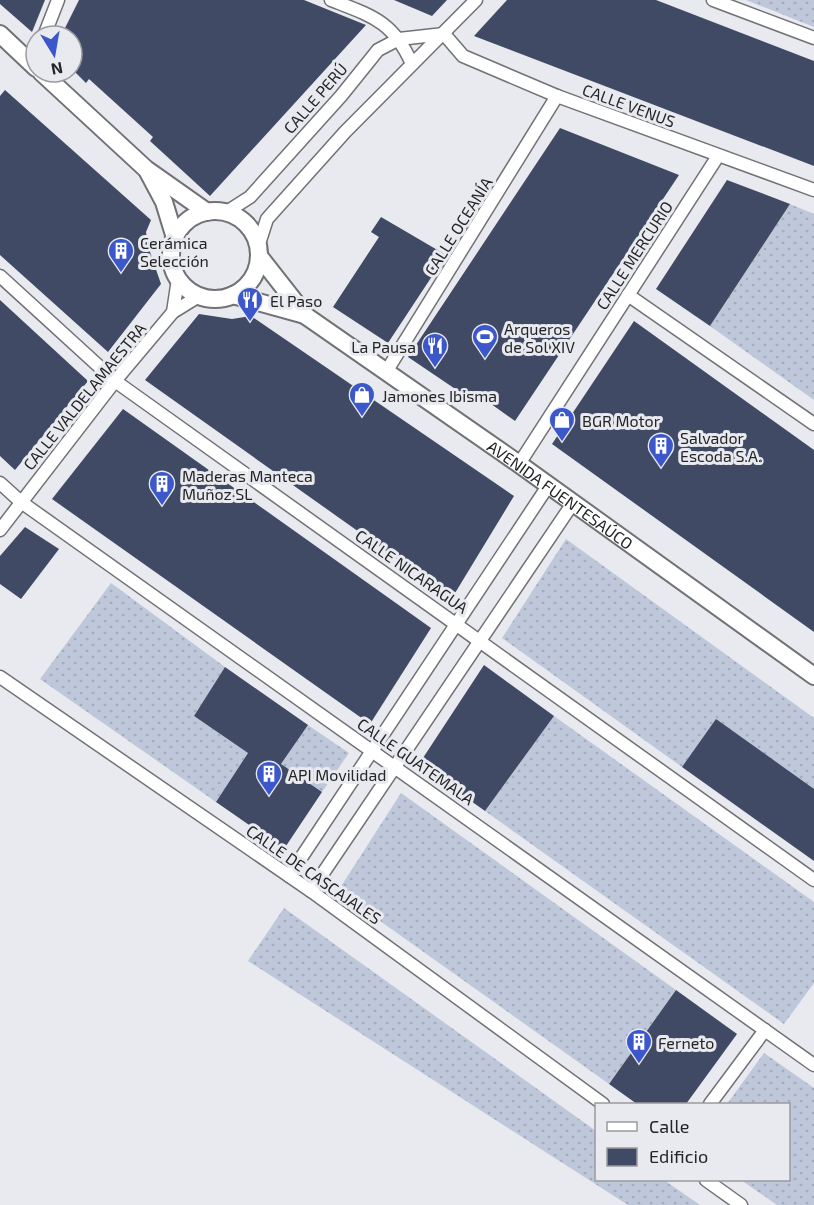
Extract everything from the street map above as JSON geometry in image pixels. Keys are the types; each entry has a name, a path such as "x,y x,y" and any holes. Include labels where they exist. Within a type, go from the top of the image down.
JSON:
{"street":[{"path":"49,24 58,0"},
{"path":"331,0 380,19 399,39 412,64"},
{"path":"178,279 199,296 216,299 233,295 252,279 267,219 345,132 476,0"},
{"path":"713,0 814,38"},
{"path":"0,34 24,55"},
{"name":"CALLE PERÚ","path":"225,213 250,197 341,96 378,50 399,39 444,34"},
{"name":"CALLE VENUS","path":"444,34 463,56 557,96 814,190"},
{"path":"56,84 146,169 207,212"},
{"name":"CALLE OCEANÍA","path":"386,372 557,96"},
{"name":"CALLE MERCURIO","path":"519,464 718,156"},
{"path":"146,169 164,202 175,238"},
{"path":"173,312 178,279 171,259 175,238 183,226 194,217 207,212 225,213 240,219 252,231 259,251"},
{"name":"AVENIDA FUENTESAÚCO","path":"259,251 306,316"},
{"name":"CALLE NICARAGUA","path":"0,276 116,381 814,880"},
{"name":"AVENIDA FUENTESAÚCO","path":"233,295 306,316 519,464 814,676"},
{"path":"628,295 814,424"},
{"name":"CALLE VALDELAMAESTRA","path":"0,530 173,312 199,296"},
{"name":"CALLE GUATEMALA","path":"0,483 21,502 814,1065"},
{"path":"289,876 548,486"},
{"path":"311,891 573,503"},
{"name":"CALLE DE CASCAJALES","path":"0,677 311,891 602,1103"},
{"path":"711,1103 765,1030"},
{"path":"709,1181 741,1205"}],"shaded area":[{"path":"746,0 814,0 814,27"},
{"path":"790,204 814,214 814,400 710,326"},
{"path":"566,539 814,718 814,789 682,767 502,638"},
{"path":"111,583 225,667 194,716 248,753 216,802 40,679"},
{"path":"554,716 814,902 814,983 784,1024 485,811"},
{"path":"308,725 349,753 322,792 281,764"},
{"path":"401,793 676,990 609,1084 338,891"},
{"path":"284,908 595,1130 595,1181 665,1181 700,1205 628,1205 248,961"},
{"path":"764,1053 814,1088 814,1205 777,1205 742,1181 790,1181 790,1103 728,1103"}],"building":[{"path":"0,0 45,0 35,24 24,25 0,4"},
{"path":"79,0 304,0 366,25 210,196 150,141 153,137 89,79 86,83 84,81 84,24 67,24"},
{"path":"394,0 447,0 432,16"},
{"path":"507,0 656,0 814,61 814,166 474,36"},
{"path":"5,90 151,220 146,232 148,246 161,284 108,352 0,255 0,96"},
{"path":"560,128 679,175 515,421 480,396 476,403 408,357"},
{"path":"727,180 790,204 710,326 656,289"},
{"path":"381,217 446,255 388,343 333,307 379,237 371,232"},
{"path":"0,300 88,381 15,470 0,456"},
{"path":"199,314 232,319 251,316 514,496 452,598 145,380"},
{"path":"634,321 814,450 814,632 552,444"},
{"path":"123,409 431,628 370,724 52,499"},
{"path":"25,527 59,549 21,599 0,584 0,556"},
{"path":"484,665 554,716 485,811 419,764"},
{"path":"225,667 308,725 281,764 322,792 284,849 216,802 248,753 194,716"},
{"path":"716,719 814,789 814,861 682,767"},
{"path":"676,990 737,1034 687,1103 636,1103 609,1084"}],"place":[{"name":"Cerámica Selección","path":"121,274"},
{"name":"El Paso","path":"250,323"},
{"name":"Arqueros de Sol XIV","path":"485,360"},
{"name":"La Pausa","path":"435,369"},
{"name":"Jamones Ibisma","path":"362,418"},
{"name":"BGR Motor","path":"562,443"},
{"name":"Salvador Escoda S.A.","path":"661,469"},
{"name":"Maderas Manteca Muñoz SL","path":"162,507"},
{"name":"API Movilidad","path":"269,797"},
{"name":"Ferneto","path":"639,1065"}]}
